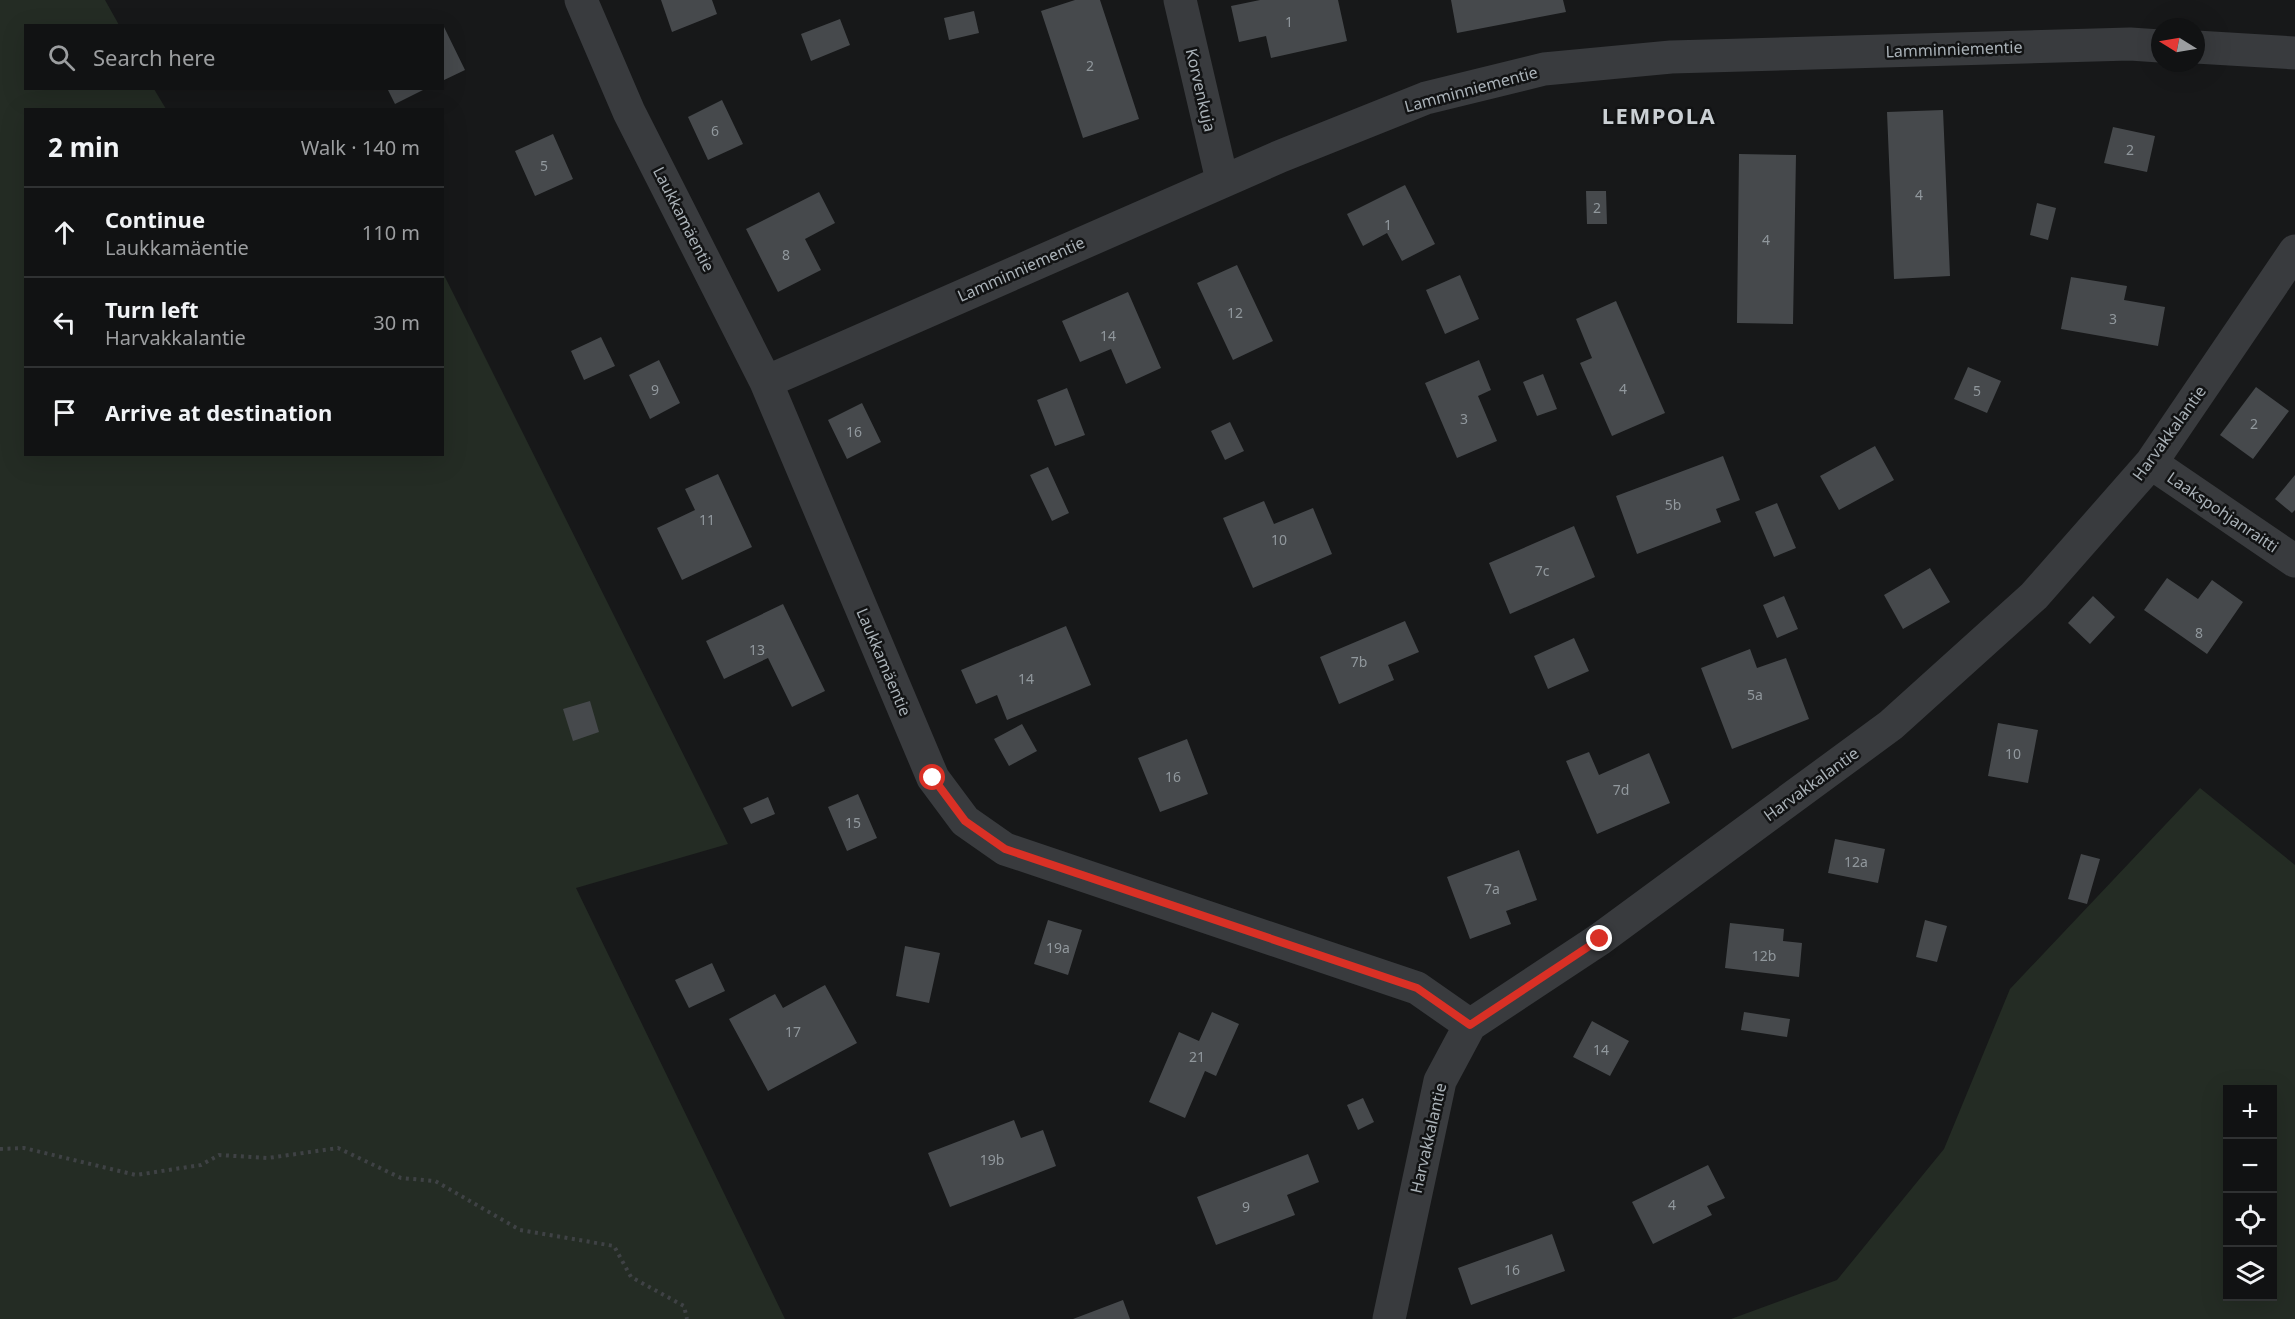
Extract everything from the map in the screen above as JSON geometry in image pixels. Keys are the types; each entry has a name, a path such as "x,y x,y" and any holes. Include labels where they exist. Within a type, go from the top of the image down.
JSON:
{"street":[{"name":"Laukkamäentie","path":"581,0 629,112 766,382 933,778 965,821 1005,849 1417,988 1470,1025"},
{"name":"Korvenkuja","path":"1180,0 1222,180"},
{"name":"Lamminniementie","path":"766,382 1222,180 1426,98 1544,69 1682,56 2130,44 2151,45"},
{"path":"2205,48 2295,53"},
{"name":"Harvakkalantie","path":"1389,1319 1440,1081 1470,1025 1600,939 1891,725 2034,596 2151,463 2295,251"},
{"name":"Laakspohjanraitti","path":"2151,463 2295,561"}],"path":[{"path":"0,1149 24,1148 136,1175 201,1165 219,1155 268,1158 338,1148 401,1178 435,1181 520,1230 614,1246 631,1277 684,1306 687,1319"}],"shaded area":[{"path":"0,0 105,0 118,24 24,24 24,90 155,90 165,108 24,108 24,456 444,456 444,275 728,844 576,888 785,1319 0,1319"},
{"path":"2200,788 2295,865 2295,1319 1731,1319 1837,1280 1944,1149 2010,989"}],"building":[{"path":"661,0 712,0 717,14 672,32"},
{"path":"1075,0 1100,0 1139,119 1083,138 1041,11"},
{"path":"1260,0 1338,0 1347,41 1271,58 1266,36 1239,42 1231,6"},
{"path":"1451,0 1563,0 1566,12 1457,33"},
{"path":"974,11 979,33 949,40 944,18"},
{"path":"840,19 850,45 811,61 801,34"},
{"path":"444,27 465,70 444,80"},
{"path":"388,90 423,90 395,104"},
{"path":"722,100 743,144 708,160 688,117"},
{"path":"1943,110 1950,276 1894,279 1887,112"},
{"path":"2113,127 2155,136 2147,172 2104,163"},
{"path":"553,134 573,179 535,196 515,151"},
{"path":"1739,154 1796,155 1793,324 1737,323"},
{"path":"1405,185 1435,244 1402,261 1387,233 1363,246 1347,214"},
{"path":"1586,191 1606,191 1607,224 1587,224"},
{"path":"819,192 835,223 805,239 821,270 778,292 746,229"},
{"path":"2037,203 2056,208 2048,240 2030,235"},
{"path":"1237,265 1273,341 1233,360 1197,283"},
{"path":"1460,275 1479,319 1445,334 1426,290"},
{"path":"2071,277 2127,286 2124,300 2165,307 2158,346 2061,329"},
{"path":"1128,292 1161,368 1126,384 1111,349 1080,362 1062,321"},
{"path":"1616,301 1665,413 1612,436 1580,363 1592,358 1576,319"},
{"path":"601,337 615,366 584,380 571,351"},
{"path":"659,360 680,403 650,419 629,375"},
{"path":"1479,360 1491,390 1478,396 1497,441 1457,458 1425,383"},
{"path":"1968,367 2001,381 1987,413 1954,399"},
{"path":"1543,374 1557,409 1537,416 1523,382"},
{"path":"2256,387 2289,411 2253,459 2220,435"},
{"path":"1067,388 1085,435 1055,446 1037,400"},
{"path":"862,403 881,442 847,459 828,420"},
{"path":"1230,422 1244,451 1225,460 1211,431"},
{"path":"1875,446 1894,480 1839,510 1820,476"},
{"path":"1723,456 1740,500 1716,509 1721,522 1637,554 1616,496"},
{"path":"1048,467 1069,513 1052,521 1030,475"},
{"path":"718,474 752,547 682,580 657,528 695,510 685,489"},
{"path":"2295,475 2295,510 2292,513 2275,499"},
{"path":"1264,501 1274,524 1313,508 1332,554 1253,588 1223,518"},
{"path":"1777,503 1796,548 1774,557 1755,512"},
{"path":"1574,526 1595,577 1510,614 1489,563"},
{"path":"1930,568 1950,602 1903,629 1884,595"},
{"path":"2167,578 2198,599 2212,580 2243,602 2207,654 2144,610"},
{"path":"1784,596 1798,629 1777,638 1763,605"},
{"path":"2093,596 2115,617 2090,644 2068,623"},
{"path":"783,604 825,691 792,707 768,658 724,679 706,641"},
{"path":"1405,621 1419,652 1388,665 1394,680 1339,704 1320,657"},
{"path":"1066,626 1091,685 1007,720 997,695 976,704 961,670"},
{"path":"1574,638 1589,671 1548,689 1534,656"},
{"path":"1750,649 1757,668 1786,658 1809,719 1732,749 1701,668"},
{"path":"590,701 599,732 573,741 563,709"},
{"path":"1998,723 2038,730 2028,783 1988,776"},
{"path":"1022,724 1037,751 1009,766 994,739"},
{"path":"1187,739 1208,794 1160,812 1138,758"},
{"path":"1589,752 1599,775 1649,753 1670,803 1597,834 1566,761"},
{"path":"858,794 877,838 847,851 828,807"},
{"path":"768,797 775,814 751,824 743,808"},
{"path":"1835,839 1885,849 1878,883 1828,873"},
{"path":"1519,850 1537,900 1506,911 1511,924 1470,939 1447,877"},
{"path":"2081,854 2100,859 2087,904 2068,899"},
{"path":"1048,920 1082,930 1068,975 1034,964"},
{"path":"1925,920 1947,926 1937,962 1916,957"},
{"path":"1730,923 1784,929 1783,941 1802,943 1799,977 1725,968"},
{"path":"905,946 940,953 929,1003 896,996"},
{"path":"712,963 725,991 689,1008 675,980"},
{"path":"825,985 857,1043 768,1091 729,1019 775,994 783,1008"},
{"path":"1212,1012 1239,1024 1216,1076 1205,1071 1185,1118 1149,1102 1179,1032 1199,1041"},
{"path":"1744,1012 1790,1019 1787,1037 1741,1030"},
{"path":"1592,1021 1629,1041 1610,1076 1573,1057"},
{"path":"1363,1098 1374,1122 1358,1130 1347,1105"},
{"path":"1014,1120 1021,1138 1043,1130 1056,1166 950,1207 928,1153"},
{"path":"1308,1154 1319,1182 1287,1195 1295,1215 1216,1245 1197,1197"},
{"path":"1708,1165 1725,1198 1707,1206 1712,1215 1653,1244 1632,1202"},
{"path":"1552,1234 1565,1271 1471,1305 1458,1268"},
{"path":"1123,1300 1130,1319 1073,1319"}],"district":[{"name":"LEMPOLA","path":"1659,115"}],"route":[{"path":"933,778 965,821 1005,849 1417,988 1470,1025 1600,939"}]}
